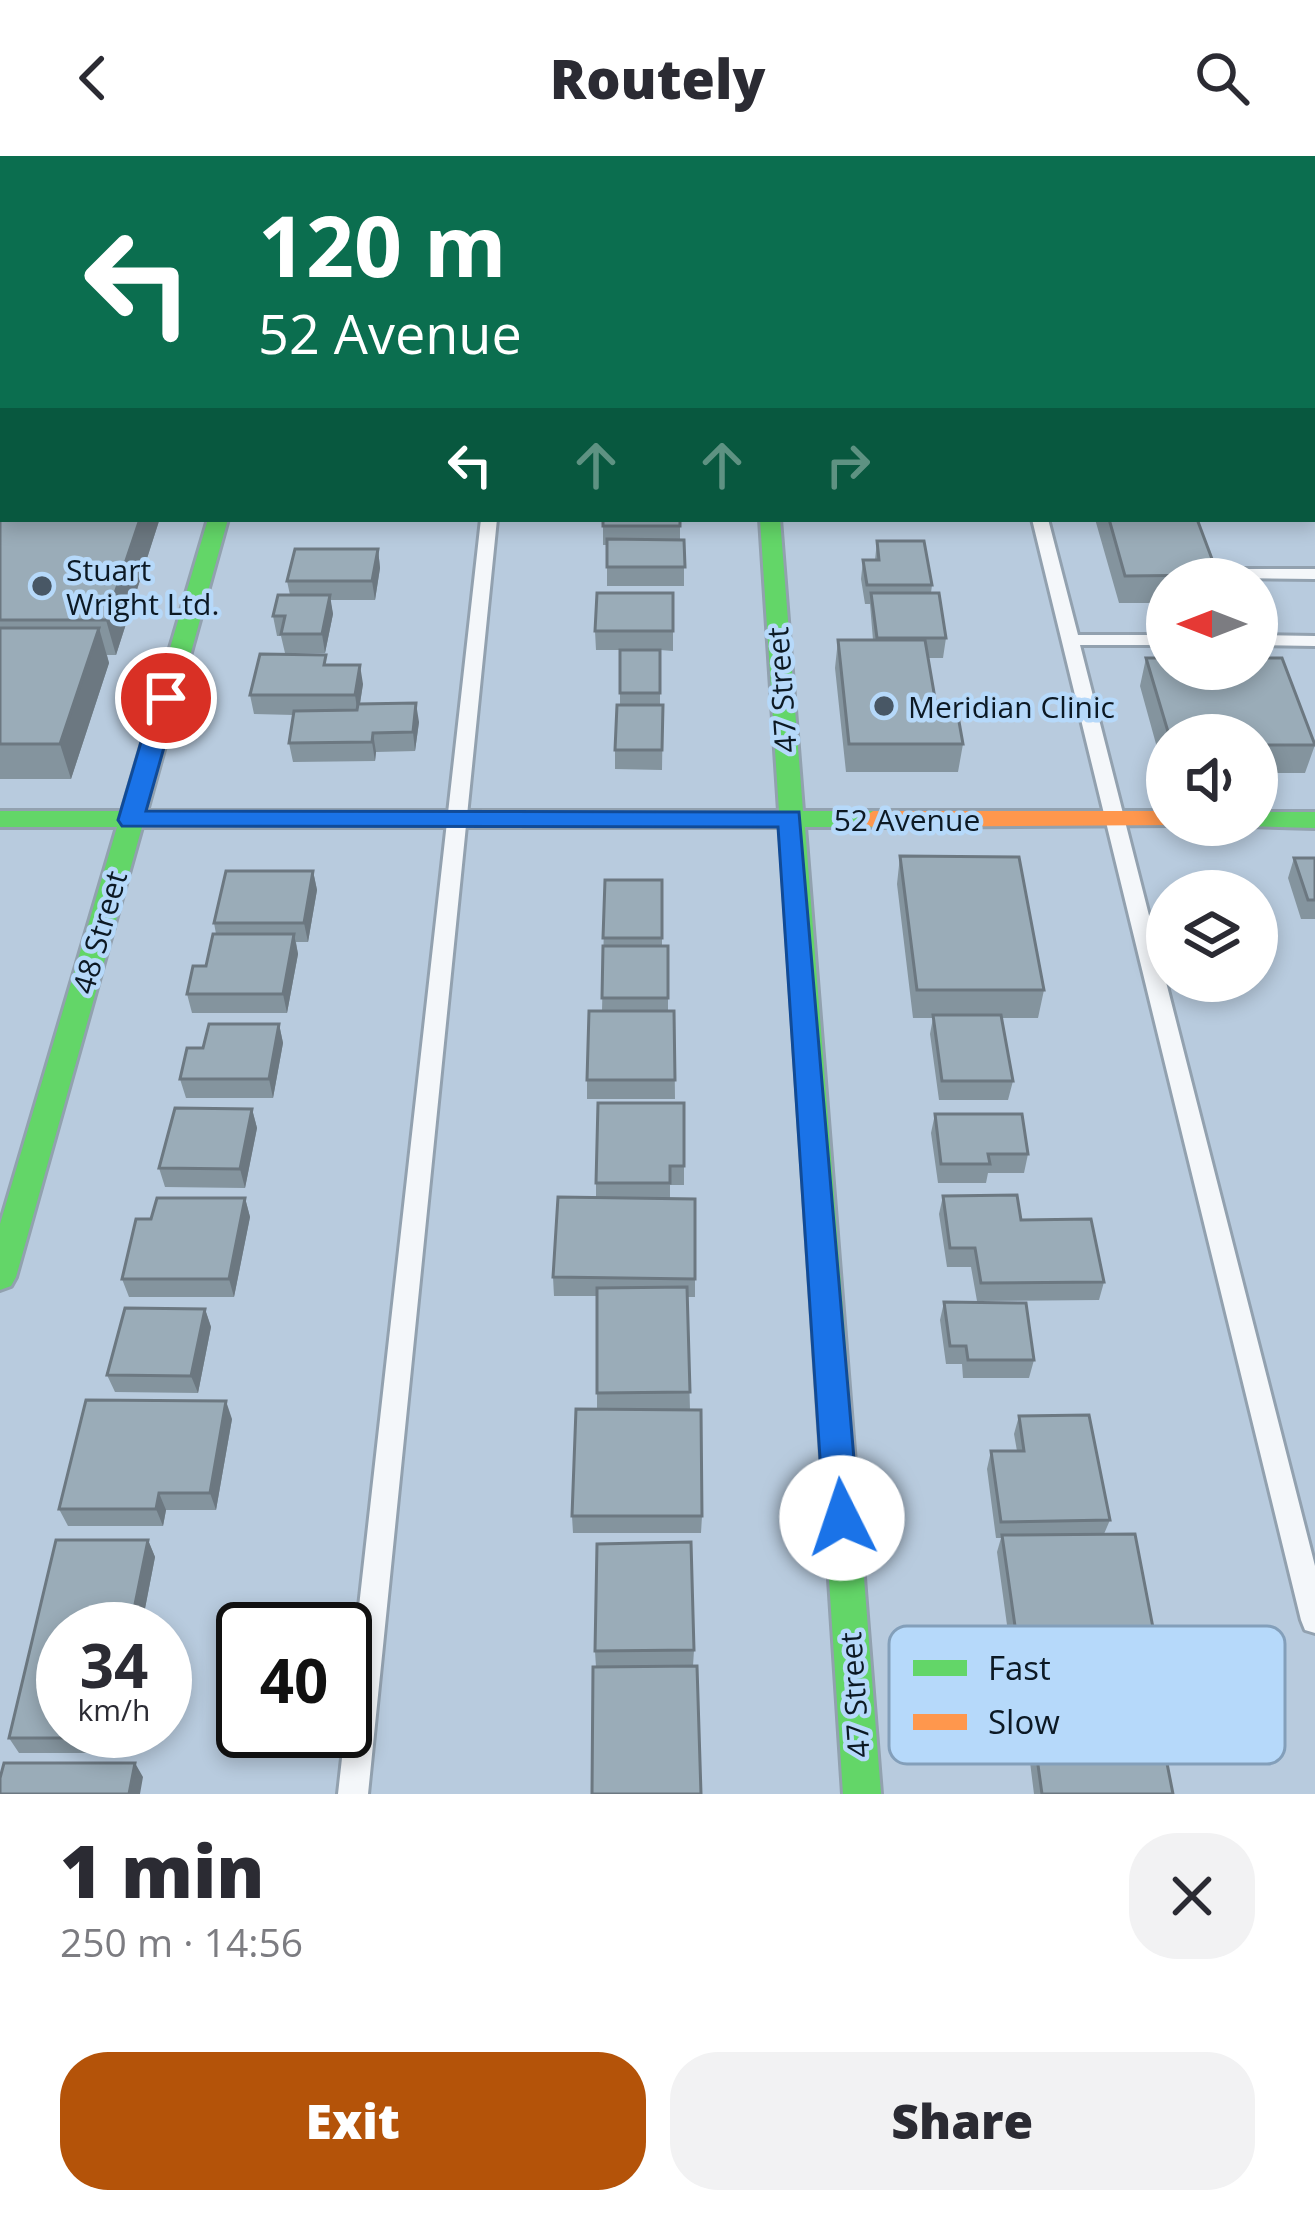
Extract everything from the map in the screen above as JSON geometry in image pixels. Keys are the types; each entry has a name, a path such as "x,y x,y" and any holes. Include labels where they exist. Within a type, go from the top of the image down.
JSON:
{"street":[{"name":"48 Street","path":"0,1277 217,522"},
{"name":"47 Street","path":"770,522 862,1794"},
{"name":"52 Avenue","path":"0,819 1146,820"},
{"path":"1278,820 1315,820"}],"lane":[{"path":"352,1794 489,522"},
{"path":"1041,522 1315,1620"},
{"path":"1278,574 1315,574"},
{"path":"1071,640 1146,640"},
{"path":"1278,640 1315,640"}],"building":[{"path":"0,522 139,522 106,620 0,620"},
{"path":"603,522 680,522 680,526 603,526"},
{"path":"1110,522 1198,522 1212,558 1146,558 1146,576 1125,576"},
{"path":"607,539 684,540 685,567 607,567"},
{"path":"877,541 924,541 932,585 867,585 863,560 879,560"},
{"path":"295,549 378,549 372,581 287,581"},
{"path":"597,593 673,593 673,631 595,631"},
{"path":"871,593 939,593 946,638 877,638"},
{"path":"278,595 330,595 322,634 281,634 285,616 273,616"},
{"path":"0,628 99,628 60,744 0,744"},
{"name":"Meridian Clinic","path":"838,640 925,640 938,716 958,716 963,744 849,744"},
{"path":"620,650 660,650 660,693 620,693"},
{"path":"260,654 326,655 324,665 360,665 355,695 250,695"},
{"path":"1278,658 1282,658 1315,745 1278,745 1278,714 1163,714 1156,690 1278,690"},
{"path":"416,703 413,732 373,733 372,742 289,743 294,711"},
{"path":"617,705 663,705 662,750 615,750"},
{"path":"900,856 1019,857 1044,990 917,990"},
{"path":"1294,858 1315,858 1315,900 1308,900"},
{"path":"226,871 313,871 304,923 214,923"},
{"path":"605,880 662,880 662,938 603,938"},
{"path":"213,934 294,934 283,994 187,994 193,966 206,966"},
{"path":"603,946 668,946 668,998 602,998"},
{"path":"589,1011 674,1011 675,1080 587,1080"},
{"path":"933,1015 1001,1015 1013,1081 942,1081"},
{"path":"209,1024 279,1024 269,1079 180,1079 187,1048 203,1048"},
{"path":"598,1103 684,1103 684,1166 670,1166 670,1183 596,1183"},
{"path":"175,1108 252,1109 240,1169 159,1168"},
{"path":"935,1114 1022,1114 1028,1154 988,1154 990,1164 941,1164"},
{"path":"1017,1195 1021,1220 1091,1219 1104,1282 981,1283 975,1248 950,1248 943,1196"},
{"path":"558,1197 695,1199 695,1279 553,1277"},
{"path":"157,1198 245,1198 229,1279 122,1279 136,1219 151,1219"},
{"path":"687,1287 690,1392 597,1393 597,1288"},
{"path":"944,1302 1026,1303 1034,1360 968,1360 966,1346 950,1346"},
{"path":"125,1308 205,1309 191,1376 107,1375"},
{"path":"86,1400 226,1401 210,1493 159,1493 156,1509 59,1509"},
{"path":"576,1409 701,1410 702,1516 572,1516"},
{"path":"1089,1415 1110,1520 1001,1522 991,1451 1024,1451 1019,1416"},
{"path":"1135,1534 1153,1626 1015,1626 1002,1535"},
{"path":"56,1540 148,1540 135,1602 41,1602"},
{"path":"691,1542 694,1650 595,1651 597,1544"},
{"path":"36,1624 36,1738 9,1738"},
{"path":"697,1666 701,1794 592,1794 593,1667"},
{"path":"4,1763 135,1763 129,1794 0,1794"},
{"path":"1038,1764 1167,1764 1173,1794 1042,1794"}],"traffic: fast":[{"path":"0,1277 217,522"},
{"path":"770,522 862,1794"},
{"path":"0,819 873,819"},
{"path":"1278,820 1315,820"}],"traffic: slow":[{"path":"873,819 1146,819"}],"place":[{"name":"Stuart Wright Ltd.","path":"42,586"},
{"name":"Meridian Clinic","path":"884,706"}],"route":[{"path":"166,698 131,820 790,818 842,1518"}]}
